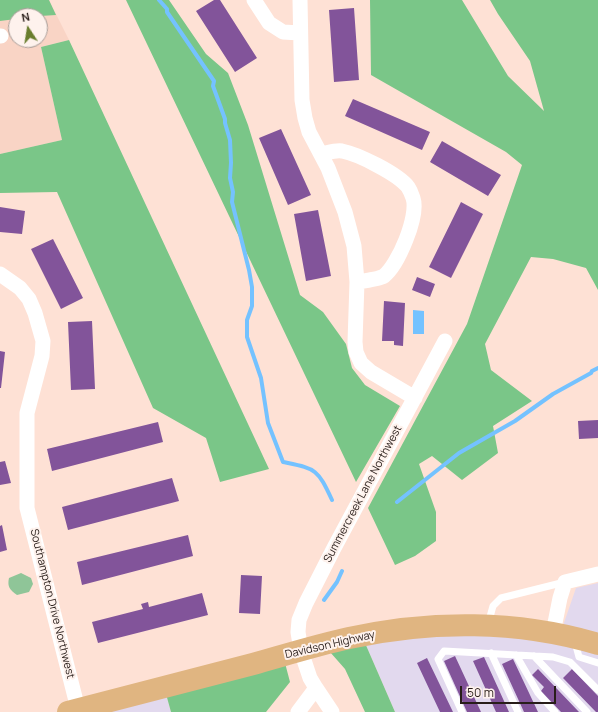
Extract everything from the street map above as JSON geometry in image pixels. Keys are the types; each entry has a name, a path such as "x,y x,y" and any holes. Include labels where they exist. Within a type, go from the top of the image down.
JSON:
{"main road":[{"name":"Davidson Highway","path":"73,711 350,638 402,629 487,625 531,629 564,635 598,644"}],"street":[{"path":"254,0 269,23 283,32 300,34"},
{"path":"300,0 302,100 305,118 309,132 328,168 345,212 354,246 357,282 356,352 361,363 370,372 414,398"},
{"path":"321,154 340,151 360,156 396,177 408,187 413,198 415,208 414,221 393,266 383,276 357,282"},
{"name":"Southampton Drive Northwest","path":"0,274 20,288 29,299 36,313 43,341 42,356 27,413 27,508 73,711"},
{"name":"Summercreek Lane Northwest","path":"332,712 310,678 301,651 298,632 299,620 334,548 445,341"},
{"path":"564,635 560,598 565,582 598,574"},
{"path":"298,712 316,688"}],"lane":[{"path":"487,625 493,606 501,598 565,582"},
{"path":"564,635 579,657 598,663"},
{"path":"462,712 438,659 444,651 553,657 570,662 598,690"},
{"path":"490,654 518,712"},
{"path":"516,655 538,693 555,712"},
{"path":"534,656 588,712"}],"shaded area":[{"path":"0,0 49,0 69,40 48,45 48,8 8,8 8,48 41,48 62,140 0,154"},
{"path":"598,583 598,712 395,712 365,643 457,633 515,637 557,643 576,588"},
{"path":"166,694 171,712 95,712"}],"green space":[{"path":"0,0 49,0 56,15 48,16 48,8 8,8 8,20 0,21"},
{"path":"126,0 169,0 206,54 228,73 248,125 300,295 323,312 346,344 352,368 365,385 400,406 356,482"},
{"path":"370,0 462,0 508,76 544,111 530,61 490,0 598,0 598,290 586,268 553,259 531,257 485,344 491,370 532,401 493,426 498,453 462,480 432,456 419,464 436,512 436,541 415,556 395,565 368,508 467,324 522,165 506,152 371,75"},
{"path":"69,40 269,469 220,482 206,438 153,408 57,192 0,193 0,154 62,140 41,48 48,48 48,45"},
{"path":"21,573 31,578 33,584 29,592 17,595 8,584 9,578"},
{"path":"365,643 395,712 365,712 345,669 330,652"},
{"path":"285,663 290,682 266,712 171,712 166,694"}],"water":[{"path":"413,310 424,311 424,334 413,334"}],"building":[{"path":"214,0 220,0 257,58 235,72 196,11"},
{"path":"354,8 359,80 334,82 329,10"},
{"path":"353,99 430,132 422,150 345,116"},
{"path":"281,129 311,195 288,205 259,138"},
{"path":"442,141 501,175 488,196 430,162"},
{"path":"461,202 483,214 451,278 429,267"},
{"path":"0,207 25,211 22,234 0,232"},
{"path":"318,210 331,276 306,281 294,214"},
{"path":"53,239 83,298 61,309 31,249"},
{"path":"417,277 435,284 430,297 412,290"},
{"path":"384,301 405,303 403,346 394,345 394,341 382,341"},
{"path":"92,321 95,389 71,390 68,322"},
{"path":"0,351 5,352 1,388 0,388"},
{"path":"598,420 598,438 579,439 578,421"},
{"path":"158,422 163,442 52,471 47,449"},
{"path":"5,461 11,483 0,485 0,462"},
{"path":"172,478 179,501 68,530 62,507"},
{"path":"2,525 7,550 0,552 0,526"},
{"path":"188,535 193,556 82,585 77,562"},
{"path":"241,575 262,576 260,614 239,613"},
{"path":"202,593 208,615 98,643 92,622 143,609 141,604 148,602 149,607"},
{"path":"455,656 481,712 467,712 444,661"},
{"path":"484,657 509,712 496,712 473,661"},
{"path":"427,658 453,712 440,712 417,663"},
{"path":"513,659 538,712 524,712 502,664"},
{"path":"538,669 579,712 561,712 541,691 544,687 532,675"},
{"path":"572,669 598,696 598,712 596,712 563,678"}],"waterway":[{"path":"159,0 167,9 167,12 214,81 213,86 225,119 230,140 230,178 233,192 232,202 252,287 252,306 247,320 247,337 261,378 268,423 283,462 302,466 314,472 323,482 332,500"},
{"path":"397,502 459,453 515,421 553,394 598,368"},
{"path":"324,600 337,582 342,571"}]}
